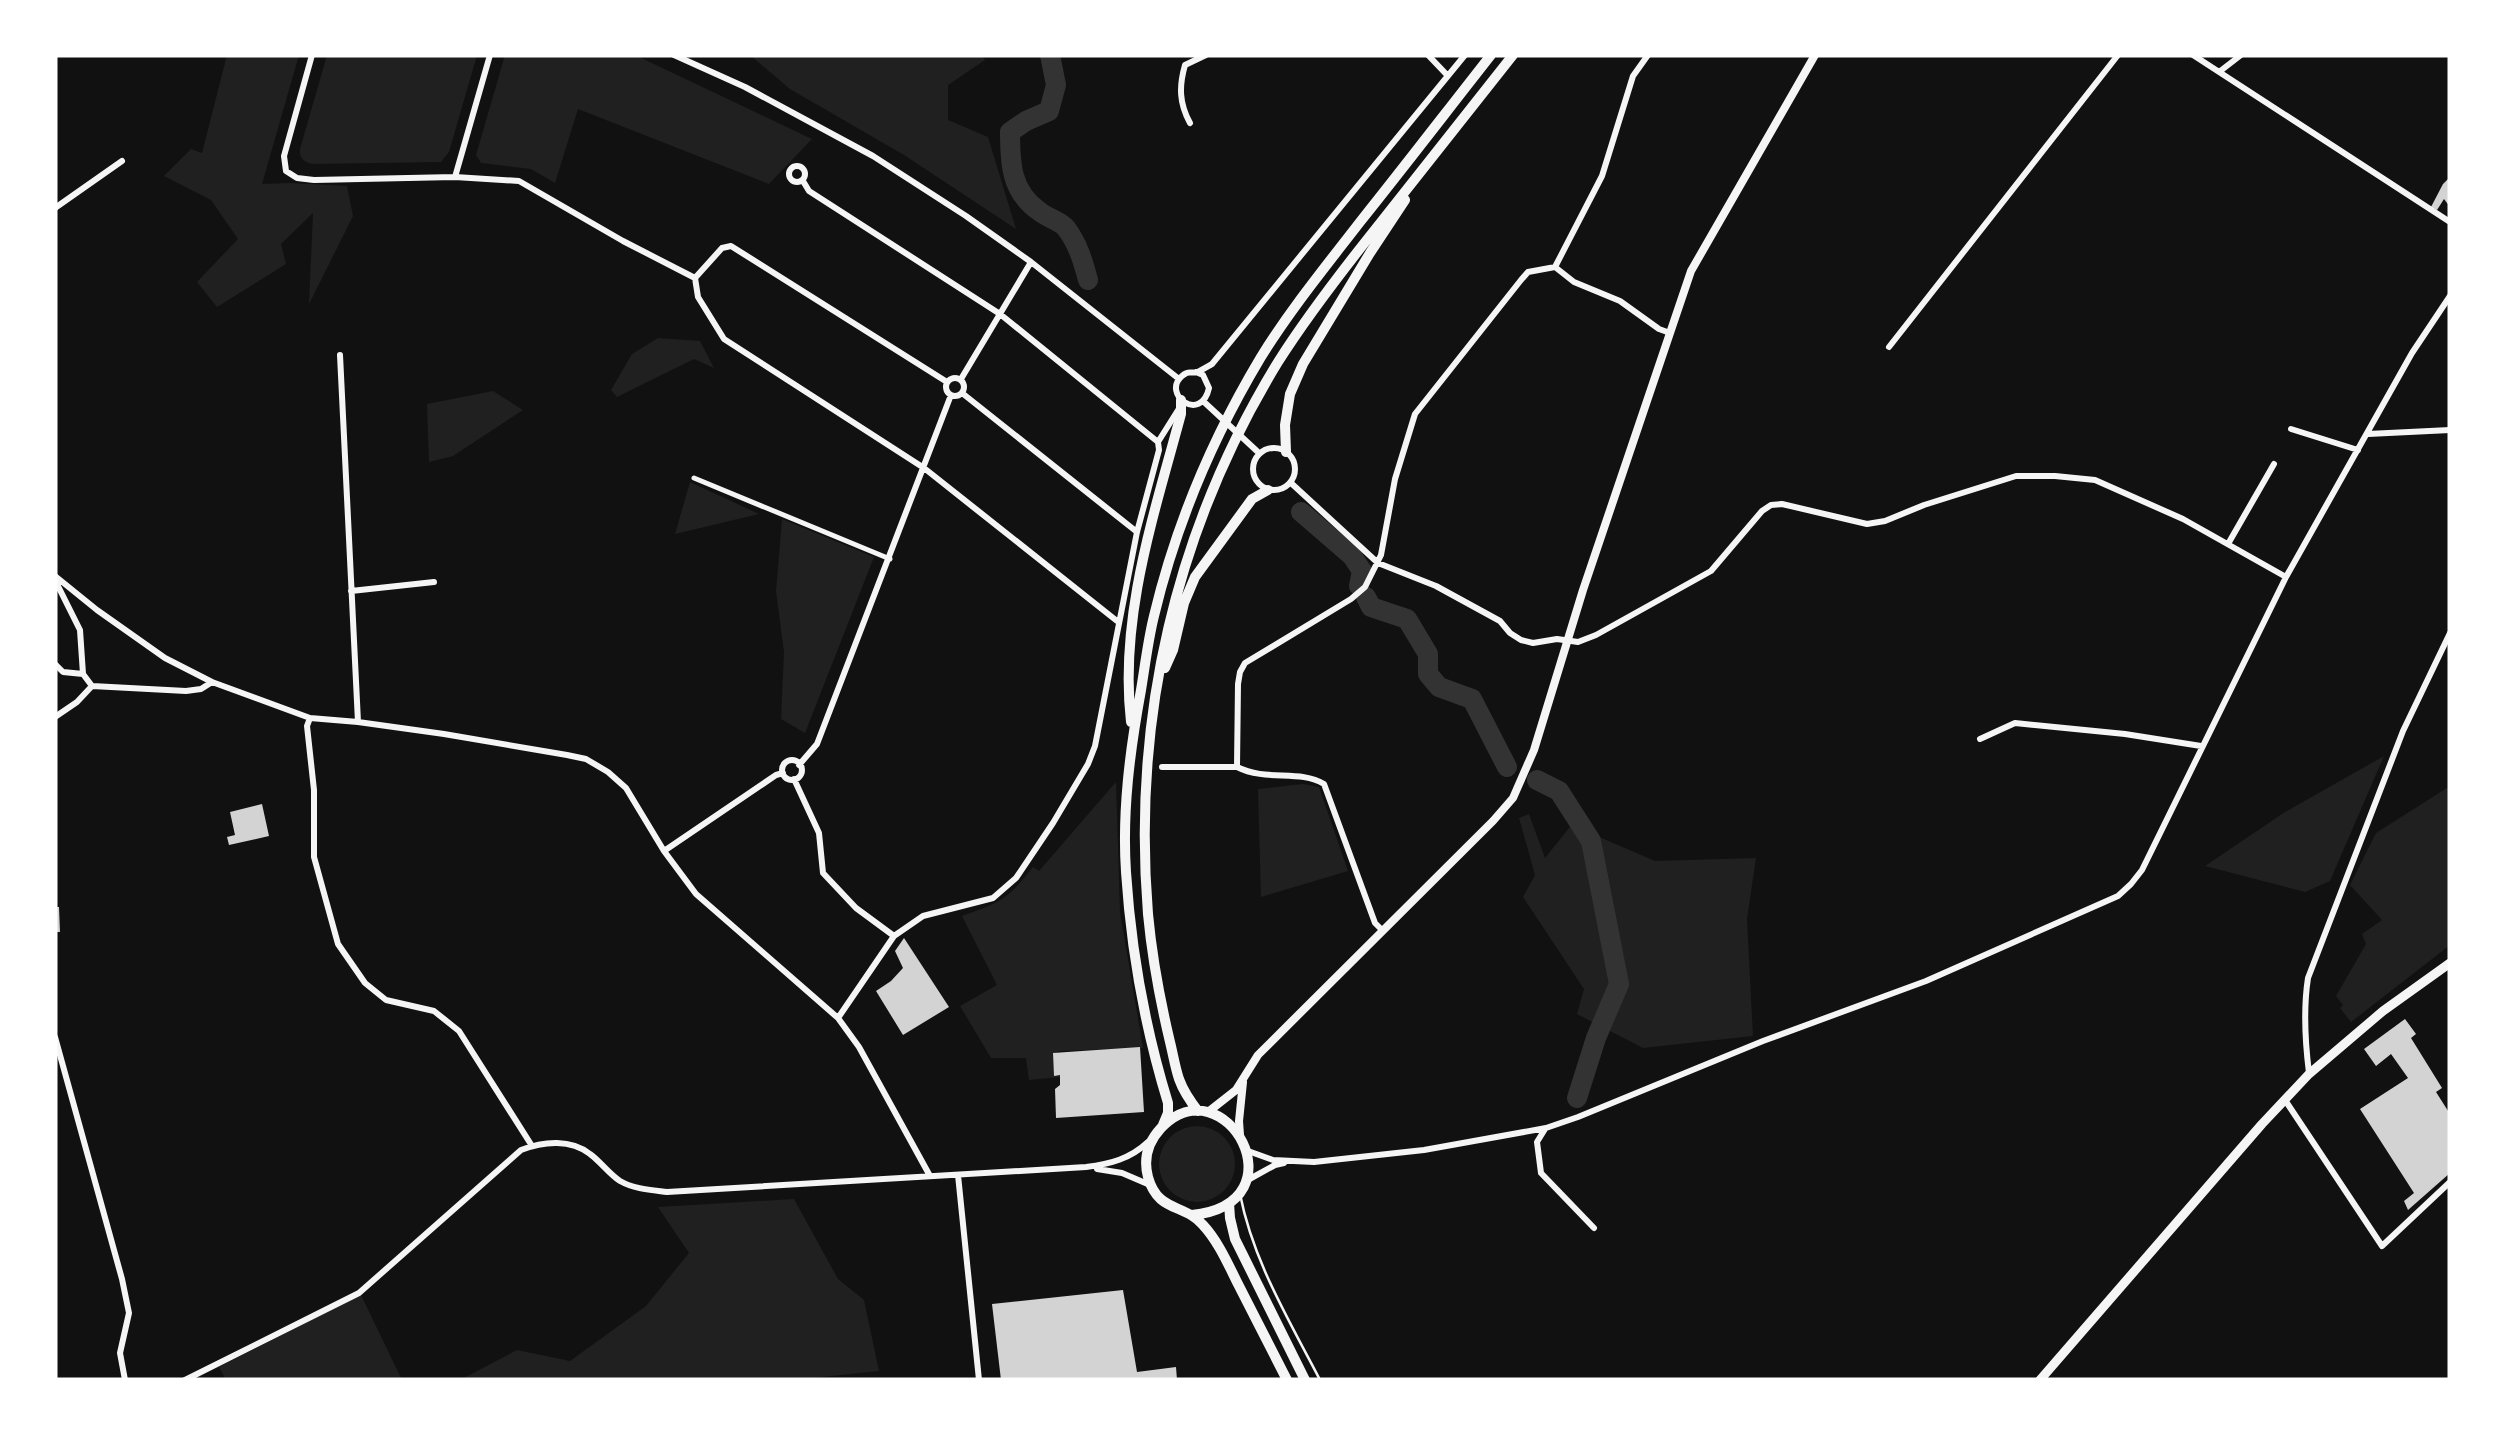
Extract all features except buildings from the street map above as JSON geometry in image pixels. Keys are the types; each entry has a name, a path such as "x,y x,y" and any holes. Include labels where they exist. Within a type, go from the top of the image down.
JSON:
{"highway":[{"path":"1163,1126 1168,1103 1145,1014 1134,942 1126,870 1126,800 1154,617 1172,553 1217,436 1264,354 1316,278 1491,55"},
{"path":"1192,1215 1216,1211 1229,1203 1249,1170 1248,1151 1240,1135 1232,1126 1203,1112 1179,1080 1150,937 1144,870 1149,726 1186,560 1232,446 1279,360 1330,287 1514,55"},
{"path":"1286,452 1290,394 1303,364 1425,166"},
{"path":"1133,735 1128,644 1136,590 1181,403"},
{"path":"1156,687 1196,577 1252,498 1268,490"},
{"path":"1203,1112 1182,1114 1153,1138 1146,1161 1150,1185 1169,1206 1192,1215 1202,1224 1223,1254 1287,1380"},
{"path":"1229,1203 1235,1239 1305,1380"}],"main road":[{"path":"2040,1380 2309,1074 2383,1010 2450,963"}],"street":[{"path":"312,55 284,156 286,172 314,180 455,177 519,181 623,242 695,278"},
{"path":"455,177 490,55"},
{"path":"674,55 745,87 873,156 1031,262 1179,379"},
{"path":"1190,123 1182,109 1180,82 1185,64 1206,55"},
{"path":"1428,55 1448,76"},
{"path":"838,1018 894,936 923,916 993,898 1016,878 1096,746 1118,622 1158,446 1181,403 1176,390 1179,379 1212,364 1466,55"},
{"path":"1238,766 1238,684 1245,663 1365,587 1381,555 1395,480 1415,414 1528,272 1555,266 1602,176 1632,76 1648,55"},
{"path":"1203,1112 1221,1104 1243,1082 1258,1055 1513,798 1534,750 1691,271 1815,55"},
{"path":"1890,347 2118,55"},
{"path":"2193,55 2450,222"},
{"path":"2219,72 2241,55"},
{"path":"55,208 122,161"},
{"path":"802,181 809,191 1000,314 1158,446"},
{"path":"947,382 740,250 722,248 695,278 703,305 724,339 924,468 1118,622"},
{"path":"960,379 1031,262"},
{"path":"1555,266 1574,282 1620,301 1670,333"},
{"path":"1248,1151 1273,1160 1314,1162 1424,1150 1546,1128 1926,981 2118,896 2142,870 2286,577 2412,354 2450,296"},
{"path":"340,356 358,722"},
{"path":"1181,403 1191,405 1208,396 1210,388 1203,375 1196,372"},
{"path":"960,379 964,385 962,393 951,395 946,390 947,382 960,379"},
{"path":"962,393 1137,532"},
{"path":"800,765 817,744 951,395"},
{"path":"1203,401 1260,453"},
{"path":"2291,429 2358,450"},
{"path":"2367,434 2450,430"},
{"path":"1266,449 1286,452 1296,466 1291,483 1276,490 1261,486 1254,478 1255,459 1266,449"},
{"path":"2228,544 2274,464"},
{"path":"1291,483 1378,563 1436,586 1500,621 1521,640 1533,643 1557,639 1578,642 1596,636 1712,571 1772,505 1805,508 1867,524 2016,476 2096,480 2183,519 2286,577"},
{"path":"694,478 890,558"},
{"path":"55,578 80,630 83,674 92,686 186,692 212,682"},
{"path":"55,578 165,658 212,682 310,718 479,740 586,760 608,772 626,788 664,851 696,894 838,1018 859,1047 930,1176"},
{"path":"351,592 434,582"},
{"path":"2309,1074 2304,1030 2308,978 2403,732 2450,633"},
{"path":"55,664 62,672 83,674"},
{"path":"55,716 92,686"},
{"path":"310,718 307,726 314,790 314,858 338,944 364,982 386,1000 434,1011 460,1031 532,1146"},
{"path":"1980,739 2015,723 2201,746"},
{"path":"788,761 800,765 801,773 794,780 783,774 782,768 788,761"},
{"path":"1162,766 1238,766 1273,777 1313,777 1324,784 1375,923 1383,931"},
{"path":"664,851 783,774"},
{"path":"794,780 818,833 822,873 856,908 894,936"},
{"path":"55,1037 126,1296 129,1312 120,1353 125,1380"},
{"path":"1240,1135 1243,1082"},
{"path":"2285,1099 2382,1246 2448,1185"},
{"path":"1546,1128 1537,1142 1541,1173 1594,1228"},
{"path":"185,1380 359,1293 522,1150 532,1146 571,1142 590,1153 618,1180 638,1188 667,1192 1086,1167 1126,1158 1153,1138"},
{"path":"1242,1187 1275,1165 1289,1161"},
{"path":"1086,1167 1122,1173 1150,1185"},
{"path":"958,1175 980,1380"}],"lane":[{"path":"1242,1187 1246,1226 1264,1272 1320,1380"}],"shaded area":[{"path":"227,55 299,55 262,184 347,186 353,216 309,304 313,213 281,244 286,264 217,307 197,282 238,239 211,200 164,176 191,149 202,153"},
{"path":"327,55 477,55 449,152 441,162 312,164 302,159 300,149"},
{"path":"505,55 635,55 812,139 769,184 578,109 555,183 531,169 481,163 476,155"},
{"path":"750,55 981,55 985,60 948,85 948,120 988,137 1016,229 904,155 790,89"},
{"path":"658,338 700,341 714,368 694,359 617,397 611,390 632,354"},
{"path":"493,391 523,410 453,456 429,462 427,404"},
{"path":"690,482 759,514 675,534"},
{"path":"782,519 874,557 805,733 781,719 784,652 776,591"},
{"path":"2384,756 2330,881 2305,892 2205,866 2285,812"},
{"path":"1116,782 1120,912 1143,1048 1059,1051 1053,1054 1054,1075 1060,1077 1029,1080 1026,1058 991,1058 960,1006 997,985 962,916 1002,899 1033,867 1039,871"},
{"path":"1303,784 1319,787 1348,871 1261,897 1258,789"},
{"path":"2450,786 2450,945 2351,1022 2336,996 2366,944 2362,934 2382,920 2350,885 2376,833"},
{"path":"1529,814 1545,858 1578,817 1590,833 1655,861 1756,858 1747,919 1753,1036 1643,1048 1577,1014 1584,989 1523,897 1535,875 1519,818"},
{"path":"1197,1126 1224,1137 1235,1164 1224,1191 1197,1202 1170,1191 1159,1164 1170,1137"},
{"path":"794,1199 838,1279 864,1300 879,1371 813,1380 460,1380 517,1350 570,1361 646,1306 689,1253 658,1207"},
{"path":"361,1295 402,1380 226,1380 219,1367"}],"waterway":[{"path":"1050,55 1056,85 1049,111 1010,132 1012,166 1023,195 1070,234 1088,280"},
{"path":"1301,512 1352,556 1362,571 1359,586"},
{"path":"1366,597 1371,607 1407,619 1428,654 1428,674 1439,687 1472,699 1507,767"},
{"path":"1537,780 1559,791 1591,841 1619,984 1577,1098"}]}
